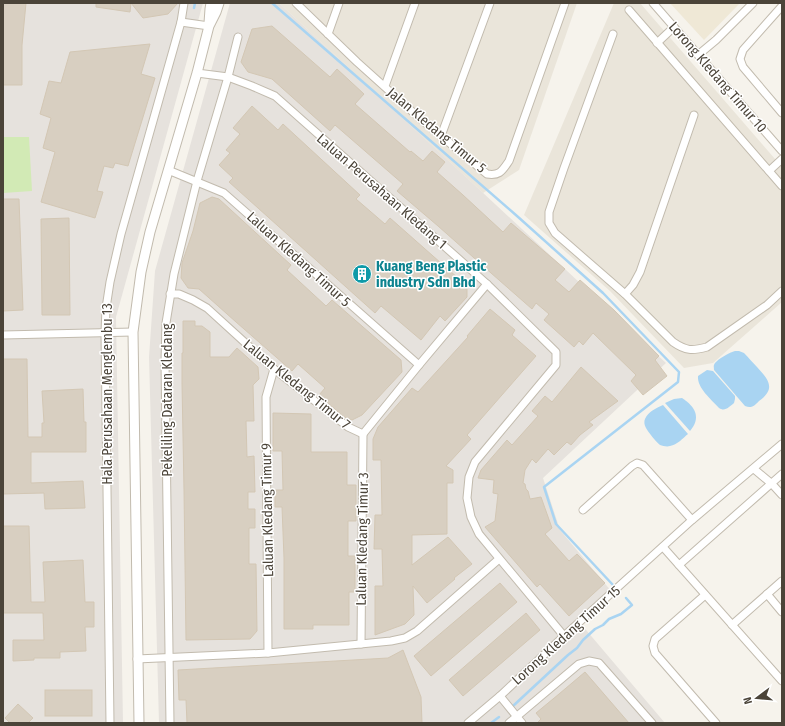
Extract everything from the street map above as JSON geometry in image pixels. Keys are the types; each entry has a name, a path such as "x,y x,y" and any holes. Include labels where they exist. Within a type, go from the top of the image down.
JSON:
{"street":[{"name":"Hala Perusahaan Menglembu 13","path":"110,723 105,333 106,308 110,282 121,234 181,22 184,3"},
{"name":"Hala Perusahaan Menglembu 13","path":"139,723 133,332 141,272 150,232 197,72 209,26 211,3"},
{"name":"Hala Perusahaan Menglembu 13","path":"209,26 219,3"},
{"name":"Jalan Kledang Timur 5","path":"296,3 328,34 441,136 487,174 495,175 502,171 509,161 565,3"},
{"path":"328,34 339,3"},
{"path":"385,86 415,3"},
{"path":"441,136 490,3"},
{"name":"Lorong Kledang Timur 10","path":"653,3 782,151"},
{"path":"698,55 716,40 753,3"},
{"path":"782,6 743,50 740,59 743,67 782,113"},
{"path":"629,10 782,186"},
{"path":"181,22 209,26"},
{"path":"657,43 674,27"},
{"path":"613,34 549,212 549,223 555,234 625,294 673,342 689,350 707,347 767,305 782,291"},
{"name":"Pekeliling Dataran Kledang","path":"170,723 166,323 174,274 197,181 228,77 238,37"},
{"name":"Laluan Perusahaan Kledang 1","path":"197,72 228,77 275,96 488,284 556,352 556,365 475,462 469,477 467,498 471,517 479,534 564,636"},
{"path":"625,294 633,285 640,272 694,115"},
{"path":"769,171 782,159"},
{"name":"Laluan Kledang Timur 5","path":"168,170 224,192 419,365"},
{"name":"Laluan Kledang Timur 7","path":"170,294 179,294 207,308 274,369 348,428 364,434 419,365 488,284"},
{"path":"3,335 133,332"},
{"name":"Laluan Kledang Timur 9","path":"268,652 266,397 274,369"},
{"name":"Laluan Kledang Timur 3","path":"362,644 364,434"},
{"name":"Lorong Kledang Timur 15","path":"468,723 500,696 692,520 782,444"},
{"path":"583,510 632,466 637,464 643,465 692,520"},
{"path":"754,469 772,484 782,495"},
{"path":"679,565 782,474"},
{"path":"663,547 782,681"},
{"path":"137,659 268,652 362,644 405,638 417,631 499,559"},
{"path":"732,625 782,581"},
{"path":"766,594 782,612"},
{"path":"705,595 655,639 653,646 655,653 716,723"},
{"path":"509,723 579,664 589,661 599,663 652,723"},
{"path":"500,696 522,723"}],"shaded area":[{"path":"3,3 203,3 116,317 123,723 3,723"},
{"path":"230,3 279,3 666,363 543,478 560,530 612,592 581,624 665,723 159,723 149,357 155,271"},
{"path":"279,3 577,3 519,170 483,193"},
{"path":"614,3 640,3 782,167 782,302 713,363 684,368 610,291 524,215"},
{"path":"670,3 740,3 704,40"}],"green space":[{"path":"3,137 29,137 32,191 3,193"}],"water":[{"path":"735,351 744,353 765,376 769,384 768,392 751,407 745,406 714,370 714,365 717,361 727,354"},
{"path":"707,370 713,371 735,396 734,403 727,408 719,408 702,389 698,376"},
{"path":"682,398 694,409 696,417 690,431 665,403 674,399"},
{"path":"663,405 688,434 677,443 669,446 660,445 645,427 645,420 648,414"}],"building":[{"path":"3,3 26,3 22,45 22,85 3,85"},
{"path":"96,3 131,3 130,12 96,7"},
{"path":"131,3 178,3 168,14 143,18"},
{"path":"272,26 330,77 337,69 364,94 355,104 410,152 411,151 423,161 432,151 445,162 437,172 503,232 511,223 565,269 555,280 569,292 580,280 614,310 659,356 655,360 667,376 643,395 631,381 636,375 593,333 583,345 579,341 574,347 544,320 549,314 536,303 532,309 397,191 403,184 335,125 330,131 272,79 248,72 241,62 252,29"},
{"path":"150,44 141,74 155,78 128,166 115,163 113,168 104,166 97,191 103,192 95,218 41,202 55,152 43,148 51,118 40,114 49,81 61,83 70,52"},
{"path":"252,106 278,130 283,124 360,195 356,199 385,224 390,218 467,286 467,297 445,321 440,316 421,340 381,306 375,313 229,182 233,178 219,165 230,153 226,150 240,134 233,128"},
{"path":"212,197 219,199 291,265 287,270 326,306 332,300 401,360 402,372 362,415 352,420 344,417 319,395 325,388 298,364 292,371 199,289 188,288 181,278 182,263 193,231 200,203"},
{"path":"3,199 19,199 23,310 3,311"},
{"path":"69,218 70,315 42,315 41,219"},
{"path":"490,309 515,330 512,335 536,356 467,435 471,439 446,466 453,470 453,483 447,483 447,534 412,535 412,565 448,537 472,564 454,578 455,579 427,603 413,586 414,615 405,624 375,635 375,586 383,586 382,549 374,549 375,515 382,515 381,460 373,460 373,439 378,427 412,388 418,392 468,337 467,336"},
{"path":"183,321 195,321 195,326 202,326 210,332 210,357 229,357 237,348 258,367 259,379 253,385 254,421 246,421 247,457 254,456 255,492 248,492 248,509 255,509 255,528 249,528 249,564 256,564 257,631 250,639 186,640 182,383"},
{"path":"3,359 27,359 28,437 42,437 42,423 44,423 42,391 83,389 84,422 86,422 86,452 31,452 31,483 83,481 85,508 45,509 44,493 3,494"},
{"path":"581,367 618,401 589,422 593,425 580,435 571,445 567,442 554,455 548,449 536,463 532,459 525,470 523,483 525,484 530,499 541,497 552,528 545,534 569,561 577,554 605,583 569,616 540,584 537,587 485,527 495,521 498,494 493,493 494,480 478,478 481,470 507,440 512,445 538,416 532,411 545,396 552,402"},
{"path":"273,413 311,414 311,452 347,452 347,485 356,485 356,521 348,521 348,556 355,556 355,592 349,592 349,625 313,625 313,629 284,629 282,507 275,507 275,490 283,490 282,451 273,451"},
{"path":"3,526 29,526 31,602 45,602 43,562 83,560 85,602 94,602 94,627 85,627 86,651 60,652 60,658 34,658 34,660 13,661 13,640 44,640 43,613 3,613"},
{"path":"500,583 517,602 431,676 414,656"},
{"path":"526,613 540,630 463,696 449,680"},
{"path":"403,650 421,697 422,723 187,723 186,700 179,700 178,670 388,658"},
{"path":"585,672 629,723 537,723 541,719 536,713"},
{"path":"45,690 92,690 92,716 45,716"},
{"path":"18,704 33,718 28,723 10,723 5,718"}],"waterway":[{"path":"194,8 195,3"},
{"path":"272,3 517,216 603,293 679,372 678,382 544,487 556,524 613,585"},
{"path":"513,706 577,648 595,629 603,625 609,619 621,614 632,605 626,598"},
{"path":"491,723 499,717"}],"place":[{"name":"Kuang Beng Plastic industry Sdn Bhd","path":"362,274"}]}
